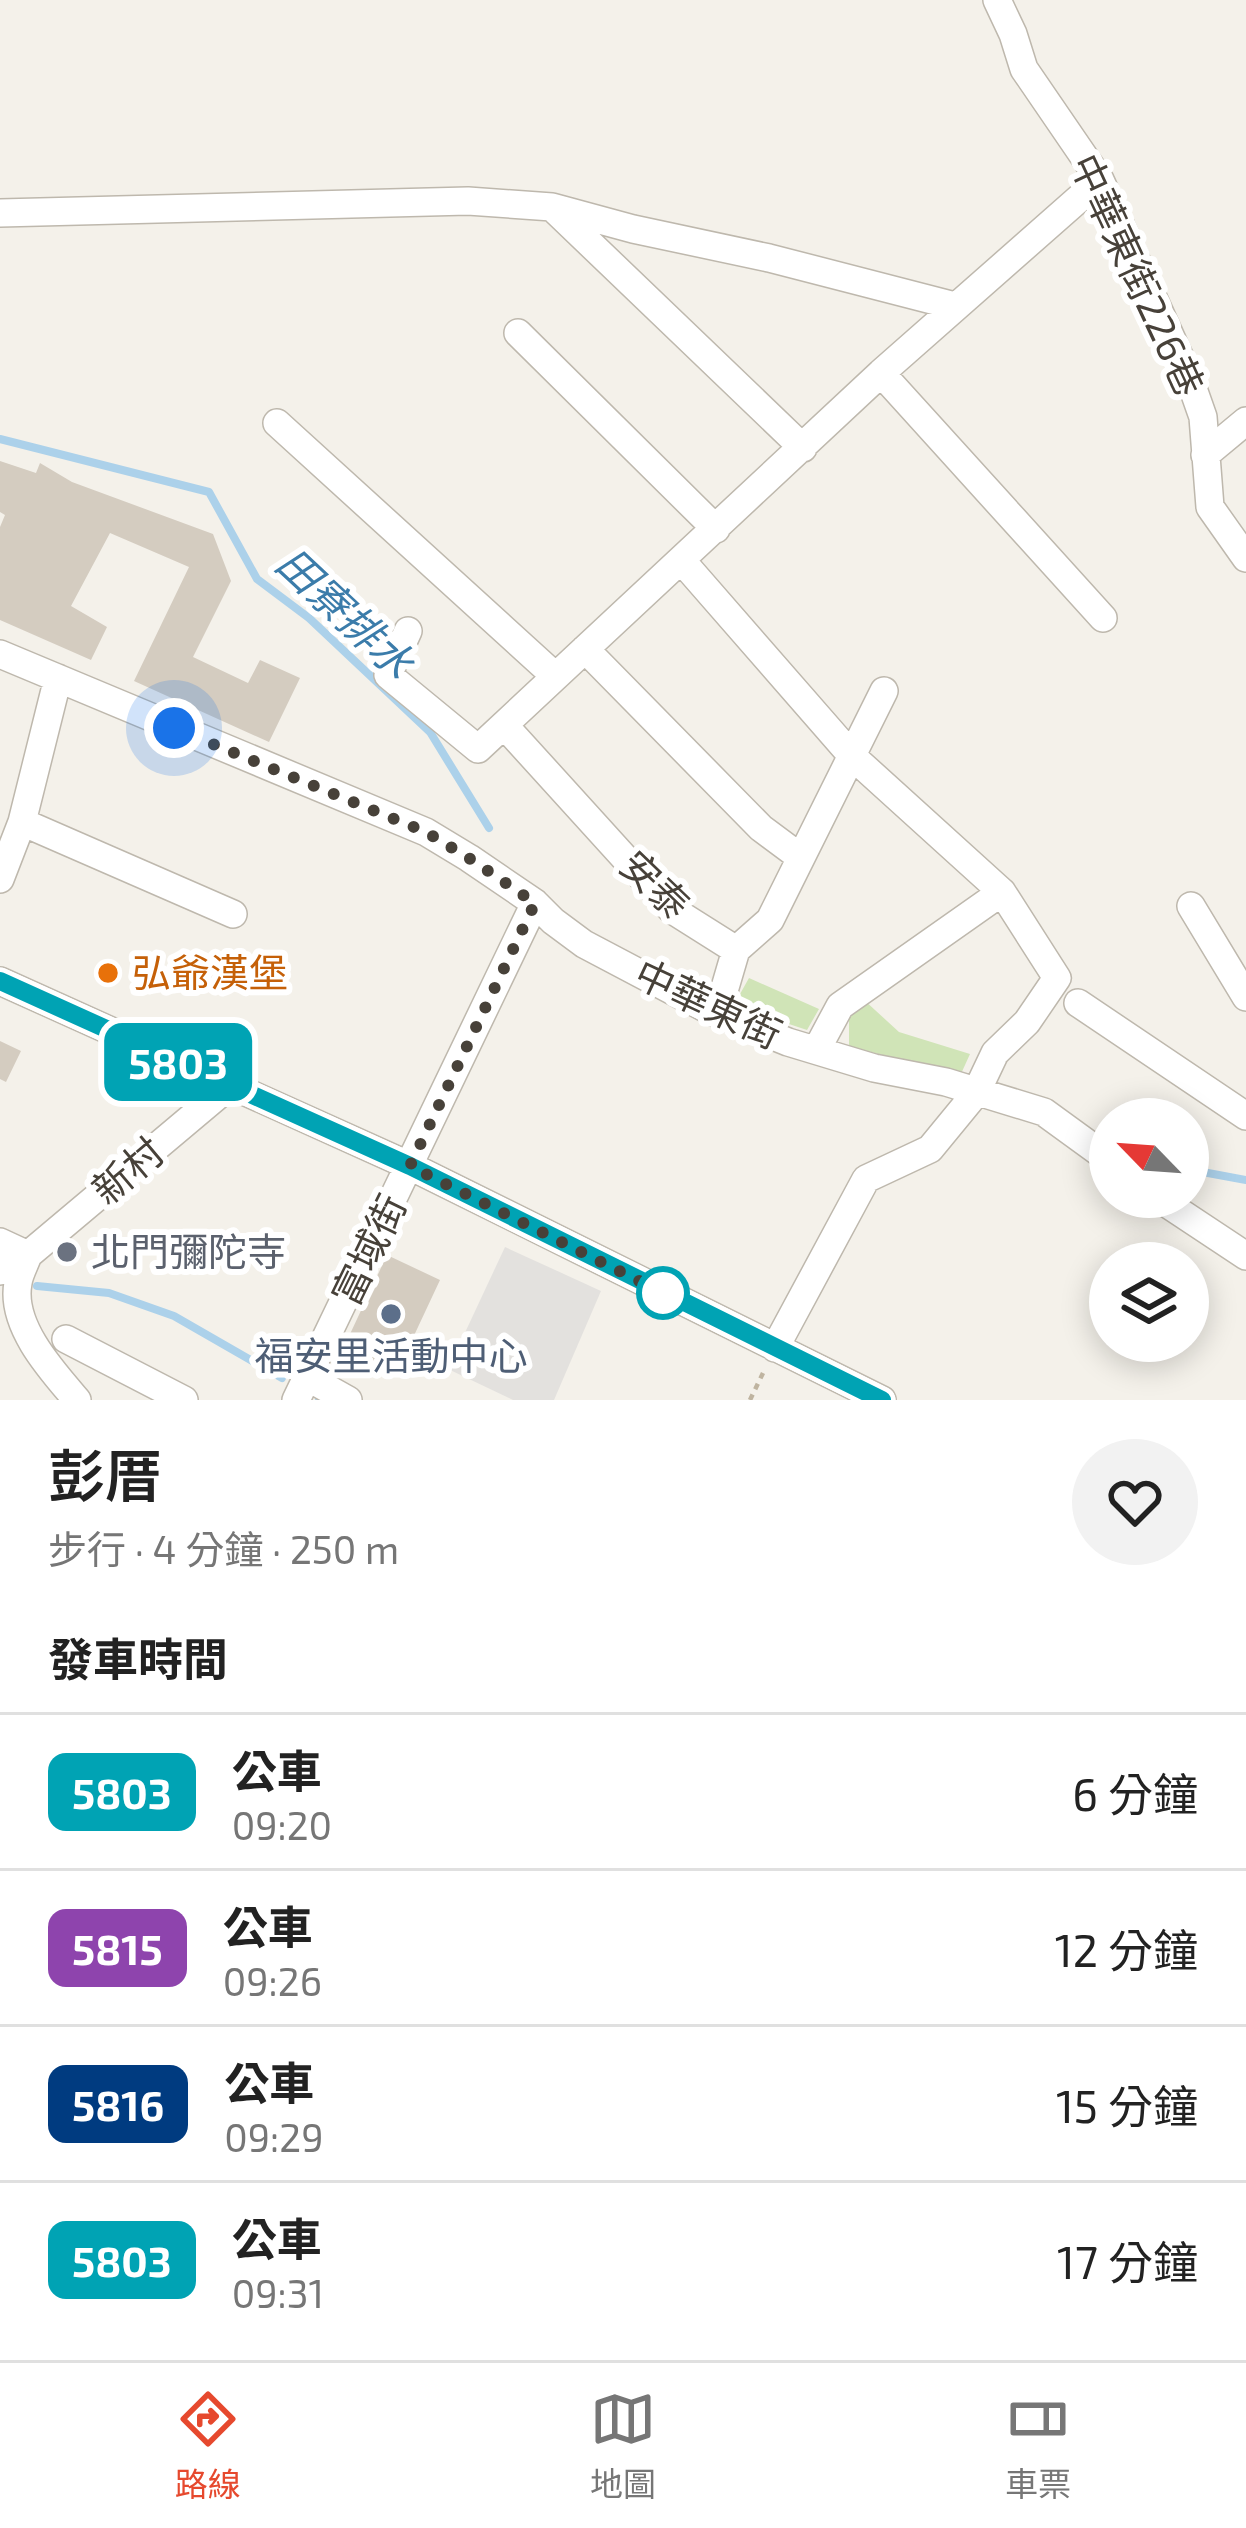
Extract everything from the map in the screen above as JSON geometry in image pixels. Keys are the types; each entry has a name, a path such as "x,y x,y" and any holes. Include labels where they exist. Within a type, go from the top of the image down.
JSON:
{"street":[{"name":"中華東街226巷","path":"997,0 1024,69 1100,180 1190,380 1203,417 1210,507 1246,558"},
{"path":"408,631 388,675 478,749 880,373 1100,180"},
{"path":"0,213 468,201 552,207 955,306"},
{"path":"552,207 802,448"},
{"path":"518,333 716,529"},
{"path":"880,373 1103,618"},
{"path":"1205,454 1246,421"},
{"path":"277,424 555,676"},
{"path":"682,561 854,757 1002,892 1057,978 1027,1022 995,1053 976,1093 930,1149 866,1179 775,1348"},
{"path":"585,649 761,828 800,857"},
{"name":"中華東街","path":"0,654 426,832 535,903 584,944 711,1012 874,1068 946,1082 1044,1112 1089,1145"},
{"path":"0,879 22,823 58,678"},
{"path":"711,1012 724,991 736,950 770,920 884,691"},
{"name":"安泰","path":"504,725 671,910 736,950"},
{"path":"22,823 233,914"},
{"path":"817,1049 840,1006 1002,892"},
{"name":"富域街","path":"301,1388 535,903"},
{"path":"1191,906 1246,997"},
{"path":"0,981 410,1166 882,1400"},
{"path":"1078,1003 1246,1116"},
{"name":"新村","path":"0,1270 28,1256 229,1086"},
{"path":"1188,1218 1246,1256"},
{"path":"0,1242 28,1256 17,1285 21,1320 41,1355 77,1400"},
{"path":"66,1340 184,1400"},
{"path":"301,1388 348,1400"}],"path":[{"path":"750,1400 775,1348"}],"green space":[{"path":"749,978 819,1009 807,1030 747,1010 740,994"},
{"path":"863,999 899,1032 970,1054 960,1076 849,1046 849,1016"}],"shaded area":[{"path":"505,1247 601,1291 554,1400 513,1400 448,1369"}],"building":[{"path":"0,461 36,473 40,463 72,482 213,534 231,581 193,657 248,683 260,660 300,678 269,742 134,681 189,567 110,533 71,606 107,627 91,660 0,620 0,527 5,515 0,512"},
{"path":"0,1041 21,1051 6,1082 0,1079"},
{"name":"福安里活動中心","path":"387,1255 440,1280 396,1374 343,1349"}],"waterway":[{"name":"田寮排水","path":"0,439 209,492 257,579 309,618 430,732 489,828"},
{"name":"田寮排水","path":"1209,1173 1246,1180"},
{"path":"37,1286 109,1293 174,1316 282,1378"}],"bus line":[{"name":"5803","path":"0,981 410,1166 882,1400"}],"place":[{"name":"弘爺漢堡","path":"108,973"},
{"name":"北門彌陀寺","path":"67,1252"},
{"name":"福安里活動中心","path":"391,1314"}],"route":[{"path":"174,728 426,832 535,903 410,1166 663,1293"}]}
